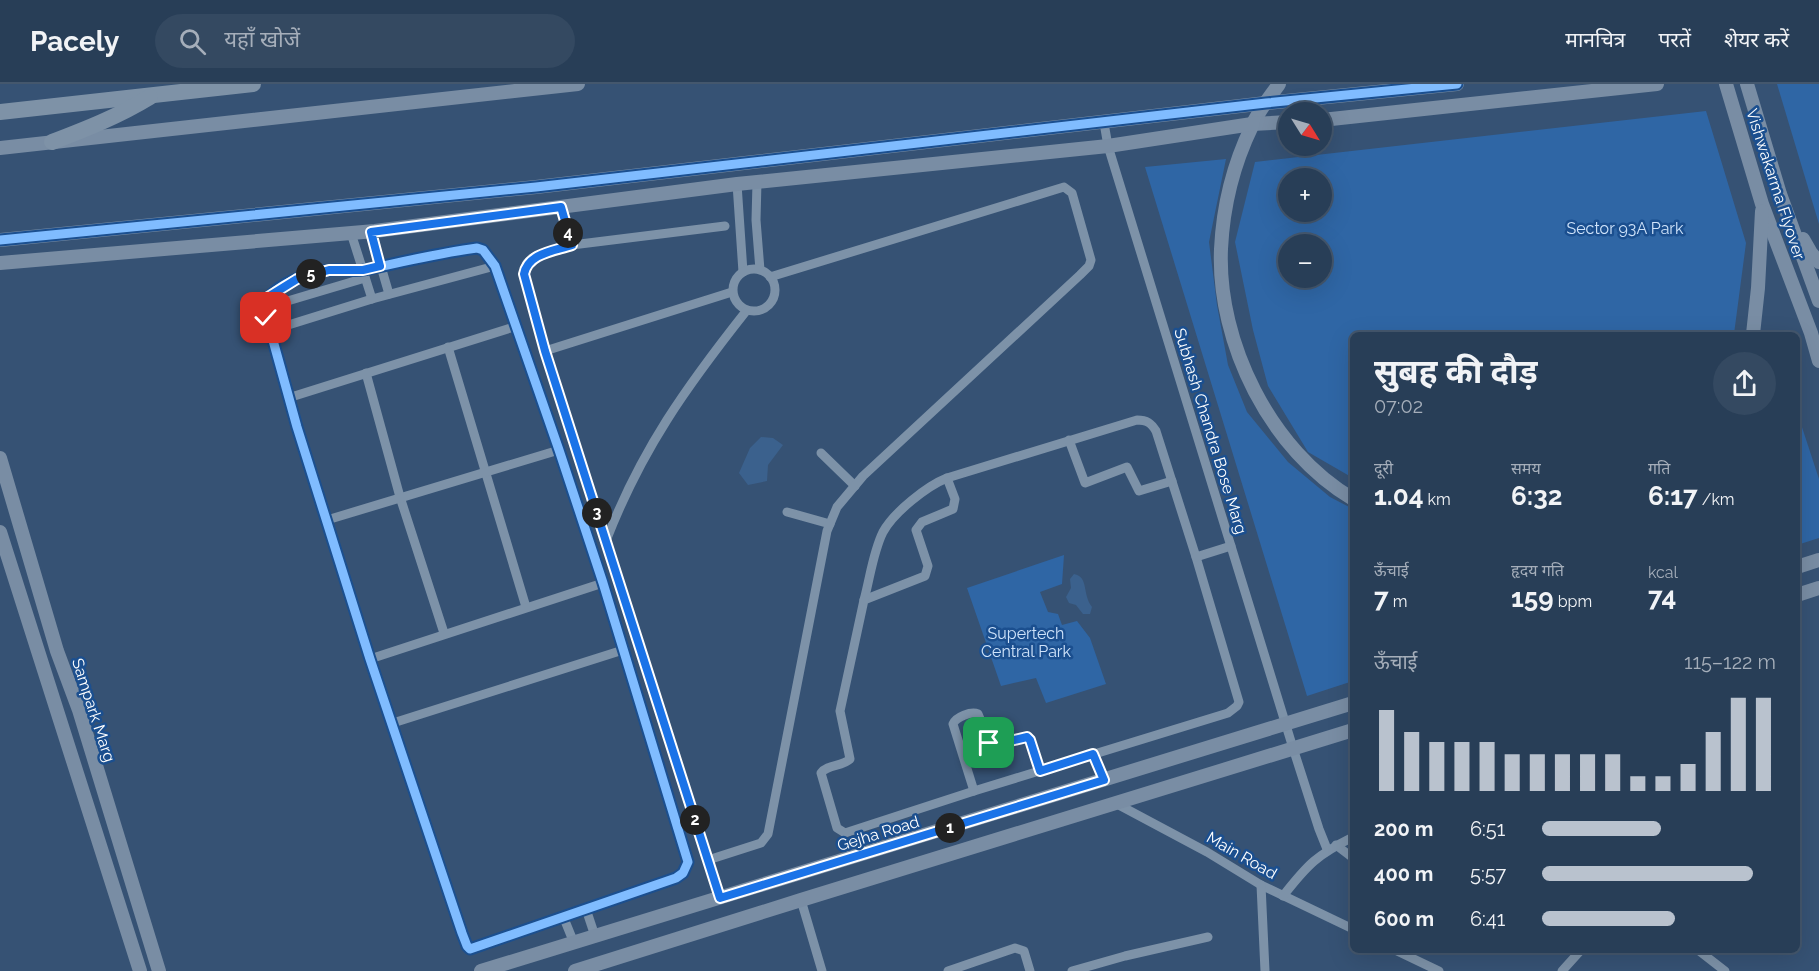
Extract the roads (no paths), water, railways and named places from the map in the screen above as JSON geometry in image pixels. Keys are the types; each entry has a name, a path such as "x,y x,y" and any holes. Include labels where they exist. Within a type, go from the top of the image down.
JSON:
{"highway":[{"path":"0,112 254,84"},
{"path":"52,142 95,126 129,110 153,95"}],"street":[{"path":"0,148 578,84"},
{"path":"1279,84 1252,124 1241,151 1225,209 1221,250 1225,307 1246,374 1274,425 1301,458 1336,489 1350,497"},
{"path":"0,240 536,187 1266,103 1457,84"},
{"path":"1332,119 1657,84"},
{"name":"Vishwakarma Flyover","path":"1726,84 1762,204 1811,333 1819,361"},
{"name":"Vishwakarma Flyover","path":"1747,84 1780,194 1819,301"},
{"name":"Subhash Chandra Bose Marg","path":"1104,123 1108,146 1318,829 1332,847"},
{"path":"0,262 371,232 737,184 1108,146 1252,124 1278,123"},
{"path":"757,182 760,270"},
{"path":"737,184 743,272"},
{"path":"708,860 761,843 768,834 830,524 837,507 855,486 1089,266 1091,260 1072,193 1064,188 770,277"},
{"path":"1780,194 1811,253 1819,262"},
{"path":"1753,332 1762,204"},
{"path":"561,207 572,245"},
{"path":"720,898 545,351 524,274 532,258 572,245 725,226"},
{"path":"739,231 757,228"},
{"path":"371,232 389,294"},
{"path":"351,233 372,299"},
{"path":"264,308 364,274 380,266 477,248 483,250 495,266 603,583 688,862 683,873 676,878 472,948 468,947 370,659 288,398 264,308 268,297 297,279 329,270 364,274"},
{"path":"269,331 389,294 495,266"},
{"path":"755,269 770,277 775,288 773,300 764,309 753,312 737,303 732,292 735,280 743,272 755,269"},
{"path":"545,351 732,292"},
{"path":"606,542 624,497 651,443 693,379 747,310"},
{"path":"288,398 517,326"},
{"path":"448,347 526,607"},
{"path":"366,373 400,497 444,633"},
{"path":"1137,420 1144,420 1151,424 1156,431 1172,481 1239,702 1228,713 845,833 837,828 821,773 825,769 845,763 850,759 840,711 864,600 884,530 901,510 922,492 936,482 947,478 1137,420"},
{"path":"1069,440 1085,483 1127,467 1139,491 1172,481"},
{"path":"327,520 559,450"},
{"path":"821,453 855,486"},
{"name":"Sampark Marg","path":"0,458 57,651 79,710 159,971"},
{"path":"864,600 925,576 928,566 916,530 922,522 953,509 955,499 947,478"},
{"path":"788,512 830,524"},
{"path":"0,532 140,971"},
{"path":"1196,557 1231,546"},
{"path":"1800,566 1819,560"},
{"path":"370,659 603,583"},
{"path":"1800,594 1819,588"},
{"path":"393,723 623,650"},
{"name":"Gejha Road","path":"481,971 1350,705"},
{"path":"974,791 953,724 972,712 978,714 991,745 1023,737 1029,738 1040,771"},
{"path":"575,971 1350,731"},
{"path":"1093,754 1104,780"},
{"name":"Main Road","path":"1117,804 1207,852 1261,885 1350,928"},
{"path":"1283,896 1306,866 1332,847 1350,838"},
{"path":"1332,847 1350,856"},
{"path":"1261,885 1265,971"},
{"path":"801,900 822,971"},
{"path":"586,909 595,936"},
{"path":"563,916 574,943"},
{"path":"1072,971 1208,937"},
{"path":"948,971 1015,948 1024,951 1030,971"},
{"path":"1401,953 1439,971"},
{"path":"1562,971 1578,953"},
{"path":"1702,953 1725,971"}],"park label":[{"name":"Sector 93A Park","path":"1625,228"},
{"name":"Supertech Central Park","path":"1026,642"}]}
